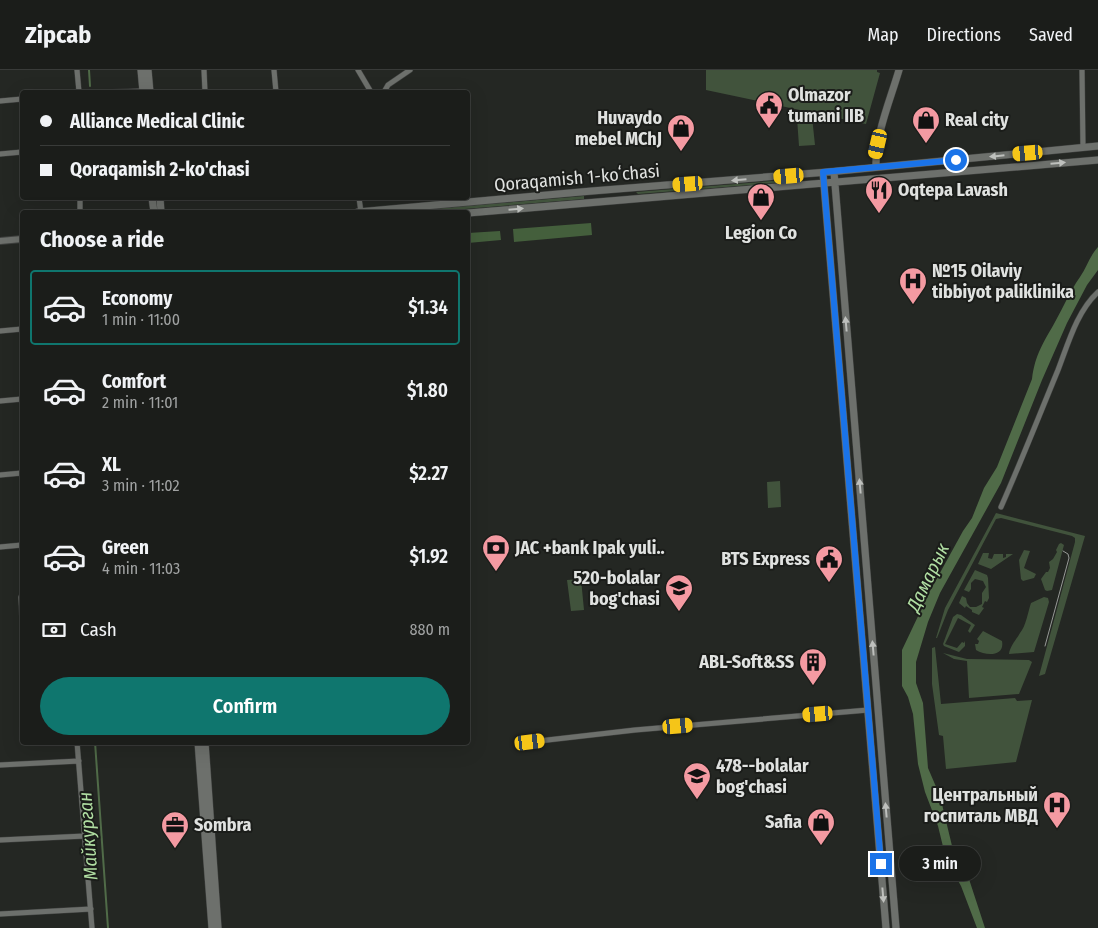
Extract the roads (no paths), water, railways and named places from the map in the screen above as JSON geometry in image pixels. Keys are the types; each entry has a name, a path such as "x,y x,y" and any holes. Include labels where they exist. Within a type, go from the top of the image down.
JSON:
{"main road":[{"path":"141,70 146,90"},
{"path":"147,90 148,70"},
{"path":"876,167 876,154 880,134 899,70"},
{"name":"Qoraqamish 1-koʻchasi","path":"381,210 834,172 1098,146"},
{"name":"Qoraqamish 1-koʻchasi","path":"470,213 1098,160"},
{"path":"823,172 886,928"},
{"path":"834,172 896,928"},
{"path":"592,191 593,203"},
{"path":"840,380 851,379"},
{"path":"865,679 875,678"},
{"path":"198,745 212,928"},
{"path":"205,745 218,928"}],"street":[{"path":"77,70 78,90"},
{"path":"204,70 205,90"},
{"path":"274,70 276,90"},
{"path":"358,70 369,90"},
{"path":"385,90 388,85 410,70"},
{"path":"1082,70 1083,148"},
{"path":"0,101 20,99"},
{"path":"0,154 20,152"},
{"path":"0,241 20,239"},
{"path":"1001,507 1026,451 1074,330 1089,303 1098,292"},
{"path":"0,331 20,330"},
{"path":"0,400 20,398"},
{"path":"0,475 20,473"},
{"path":"0,547 20,545"},
{"path":"530,742 641,729 868,710"},
{"path":"77,745 92,928"},
{"path":"0,766 79,762"},
{"path":"0,840 85,836"},
{"path":"0,914 91,909"}],"waterway":[{"name":"Майкурган","path":"89,70 90,86"},
{"name":"Майкурган","path":"95,745 108,928"}],"tram line":[{"path":"1045,646 1069,558 1068,554 1063,551"}],"place":[{"name":"Olmazor tumani IIB","path":"769,129"},
{"name":"Real city","path":"926,144"},
{"name":"Huvaydo mebel MChJ","path":"681,152"},
{"name":"Oqtepa Lavash","path":"879,214"},
{"name":"Legion Co","path":"761,221"},
{"name":"№15 Oilaviy tibbiyot paliklinika","path":"913,305"},
{"name":"JAC +bank Ipak yuli..","path":"496,572"},
{"name":"BTS Express","path":"829,583"},
{"name":"520-bolalar bog'chasi","path":"679,612"},
{"name":"ABL-Soft&SS","path":"813,686"},
{"name":"478--bolalar bog'chasi","path":"697,800"},
{"name":"Центральный госпиталь МВД","path":"1057,829"},
{"name":"Safia","path":"821,846"},
{"name":"Sombra","path":"175,849"}],"water label":[{"name":"Дамарык","path":"928,577"}]}
